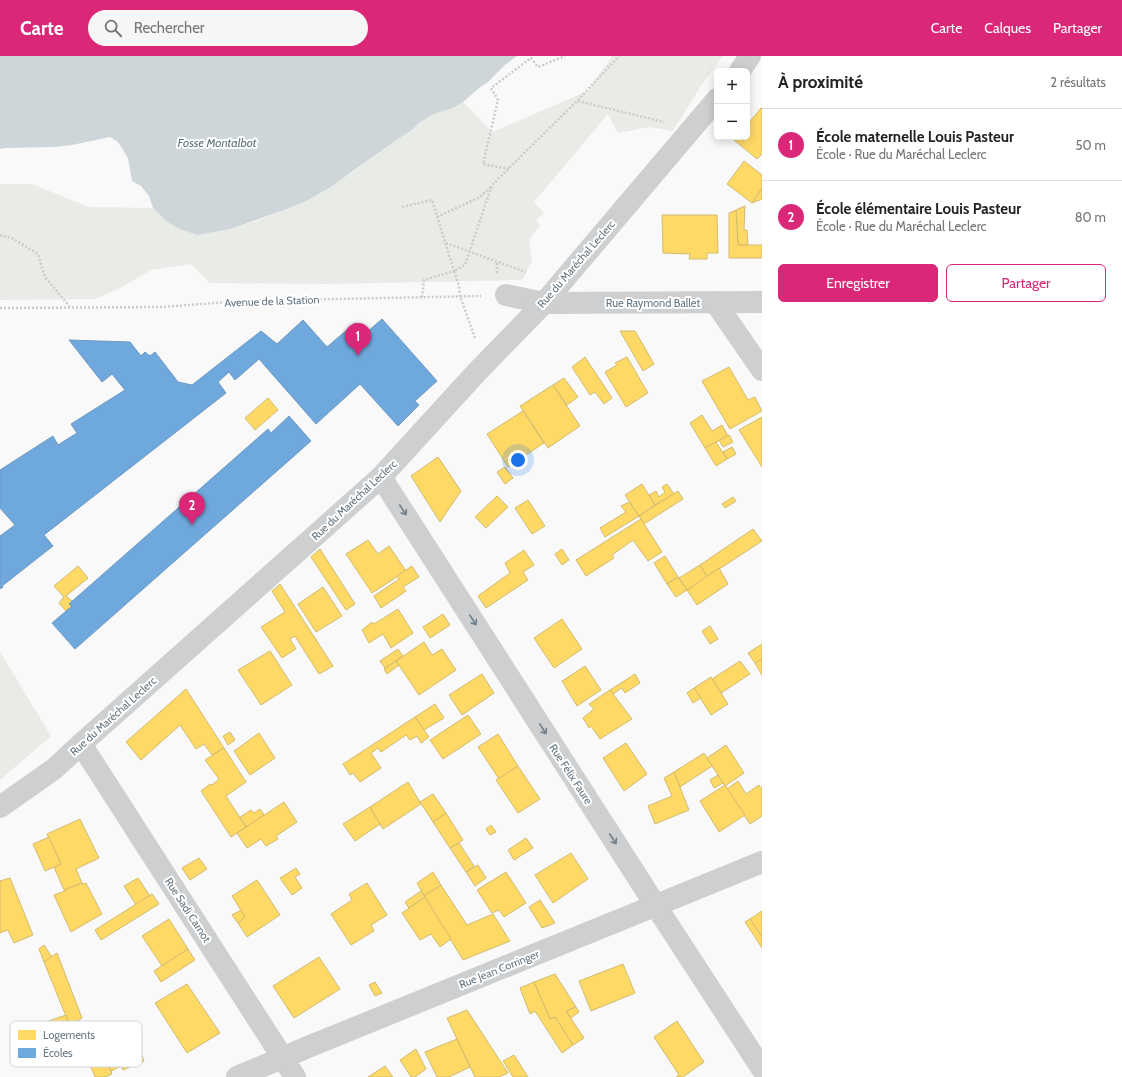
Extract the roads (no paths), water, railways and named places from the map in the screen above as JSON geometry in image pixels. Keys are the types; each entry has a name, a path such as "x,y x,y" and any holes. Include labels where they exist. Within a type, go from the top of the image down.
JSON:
{"street":[{"path":"742,68 750,56"},
{"name":"Rue du Maréchal Leclerc","path":"0,807 54,769 381,477 476,373 544,303 714,103"},
{"path":"506,295 544,303"},
{"path":"715,302 762,370"},
{"name":"Rue Raymond Ballet","path":"544,303 762,302"},
{"name":"Rue Félix Faure","path":"381,477 762,1069"},
{"name":"Rue Sadi Carnot","path":"81,744 295,1077"},
{"name":"Rue Jean Corringer","path":"237,1077 282,1057 762,862"}],"water":[{"name":"Fosse Montalbot","path":"0,56 517,56 463,102 453,108 436,113 420,122 412,130 329,188 306,201 231,229 197,235 180,229 167,222 153,208 149,196 141,186 132,181 128,158 118,142 110,137 54,147 0,149"}],"place":[{"name":"École maternelle Louis Pasteur","path":"358,356"},
{"name":"École élémentaire Louis Pasteur","path":"192,525"}]}
